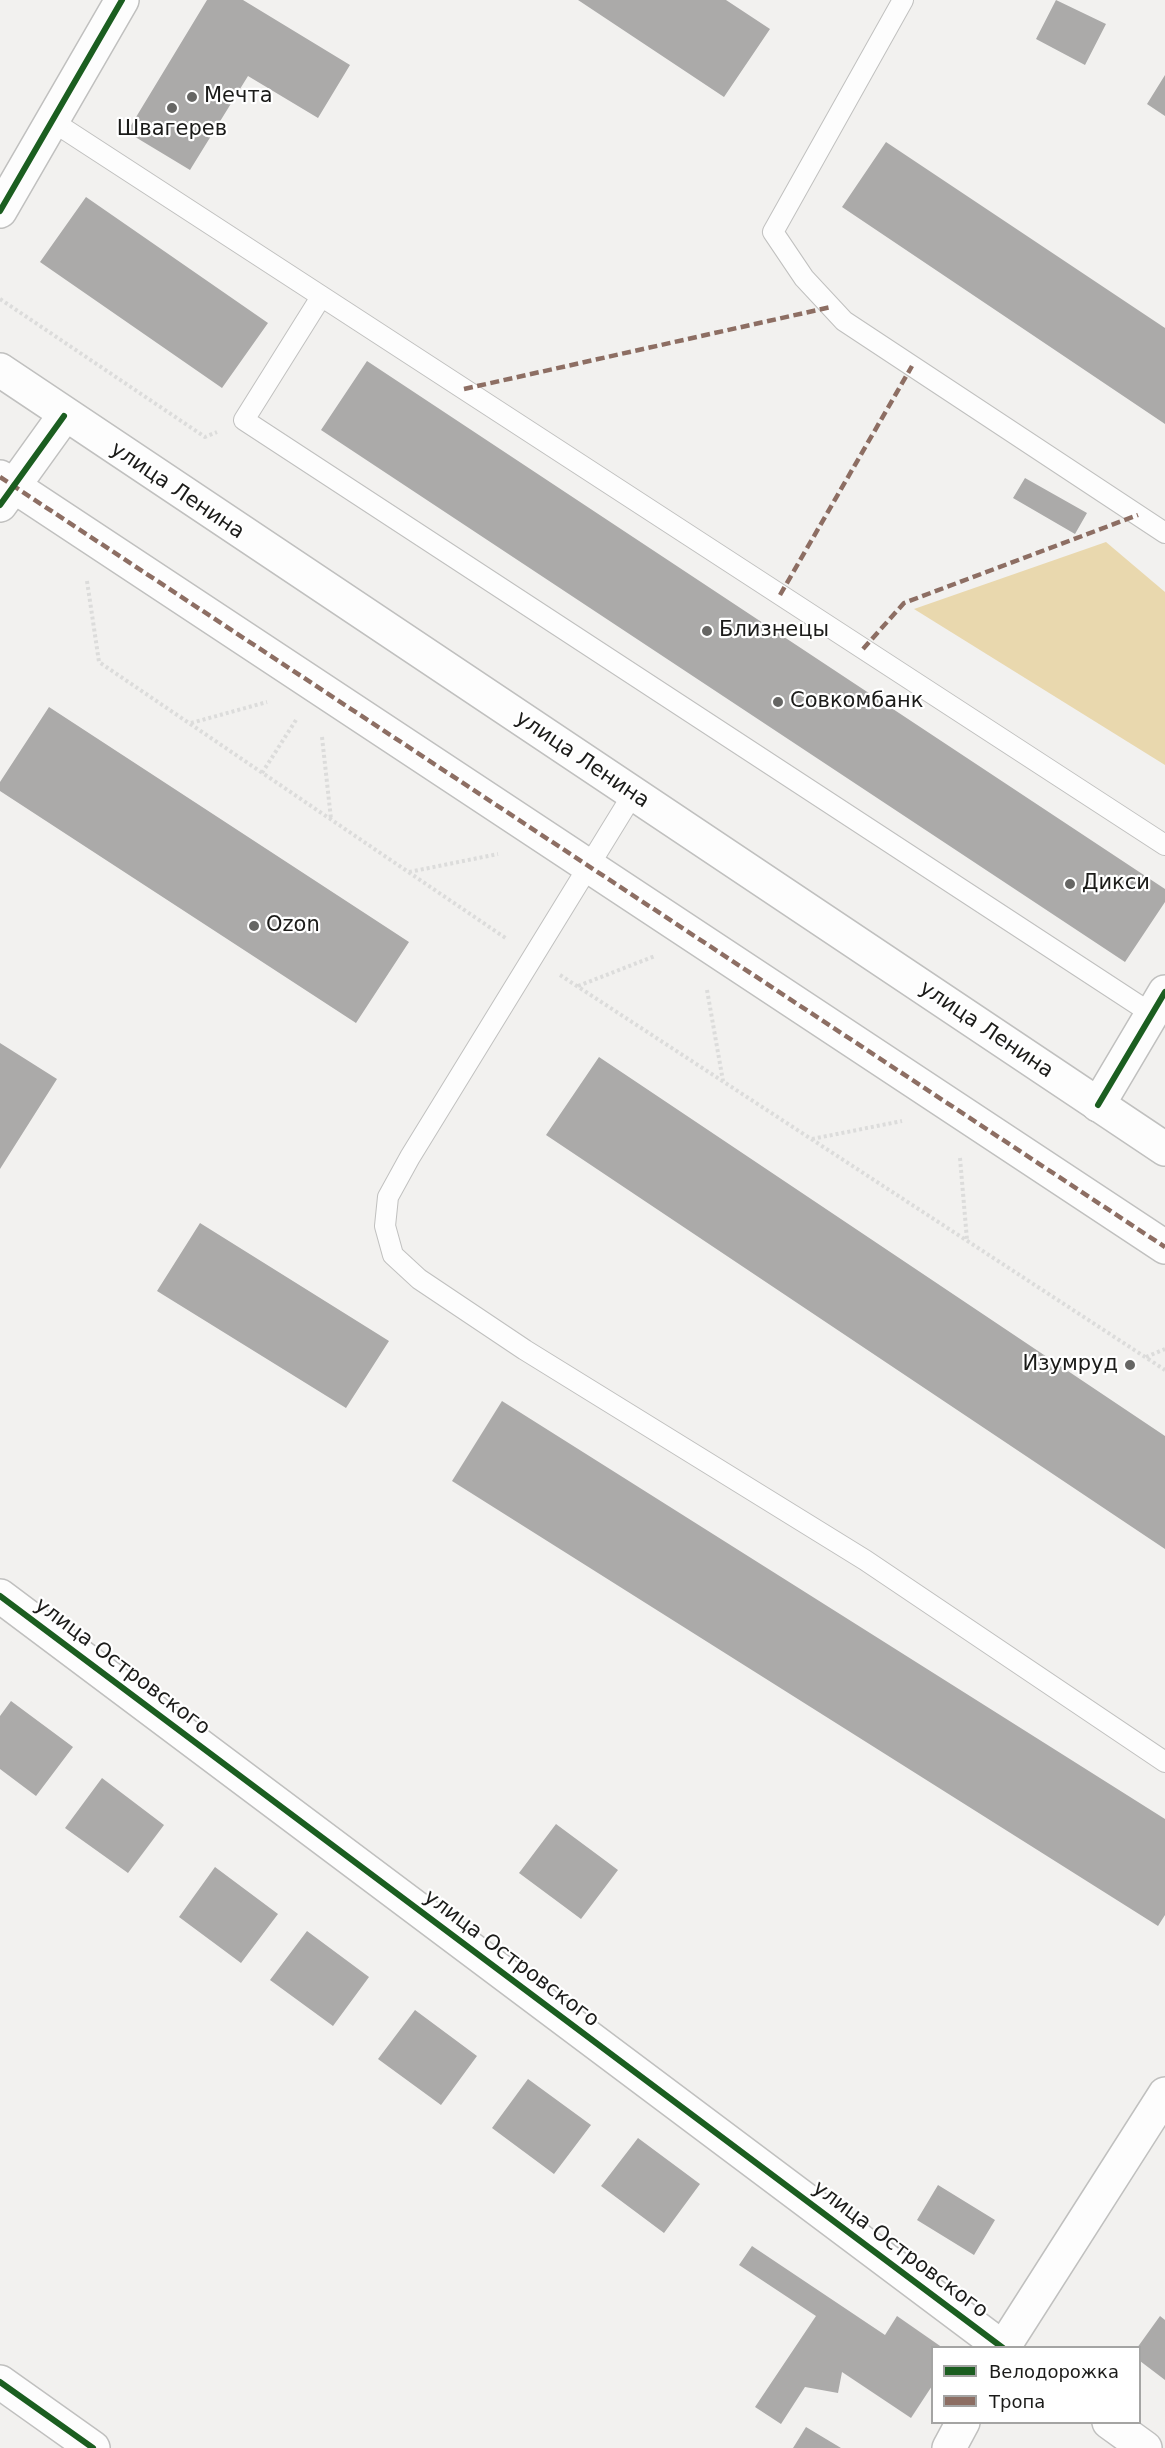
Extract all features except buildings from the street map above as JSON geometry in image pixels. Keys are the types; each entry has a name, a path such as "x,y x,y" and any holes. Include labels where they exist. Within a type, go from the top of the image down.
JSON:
{"street":[{"path":"0,211 122,0"},
{"name":"улица Ленина","path":"0,370 64,416 1165,1149"},
{"path":"64,416 5,489 79,530 1165,1247"},
{"path":"1098,1105 1159,1003"},
{"name":"улица Островского","path":"0,1596 1000,2346"},
{"path":"1004,2346 1164,2099"},
{"path":"0,2382 93,2448"},
{"path":"949,2448 962,2424"},
{"path":"1112,2424 1145,2448"}],"lane":[{"path":"903,0 773,232 804,278 844,321 1165,533"},
{"path":"52,121 1165,846"},
{"path":"321,297 244,420 1159,1003"},
{"path":"633,794 410,1157 388,1197 385,1226 393,1255 420,1279 525,1350 865,1560 1165,1762"}],"path":[{"path":"0,299 205,437 244,420"},
{"path":"79,530 99,662 578,987 1165,1370"},
{"path":"190,724 317,687"},
{"path":"262,773 317,687"},
{"path":"317,687 331,820"},
{"path":"409,872 551,843"},
{"path":"578,987 698,940 723,1081"},
{"path":"812,1139 956,1110 967,1241"},
{"path":"1146,1357 1165,1349"}],"shaded area":[{"path":"1106,542 1165,592 1165,765 914,609"}],"marked path":[{"path":"464,389 831,307"},
{"path":"780,595 912,366"},
{"path":"0,477 1165,1247"},
{"path":"863,649 904,603 1138,515"}],"cycle path":[{"path":"0,211 122,0"},
{"path":"0,505 64,416"},
{"path":"1098,1105 1165,992"},
{"path":"0,1596 1000,2346"},
{"path":"0,2382 93,2448"}],"place":[{"name":"Мечта","path":"192,97"},
{"name":"Швагерев","path":"172,108"},
{"name":"Близнецы","path":"707,631"},
{"name":"Совкомбанк","path":"778,702"},
{"name":"Дикси","path":"1070,884"},
{"name":"Ozon","path":"254,926"},
{"name":"Изумруд","path":"1130,1365"}]}
